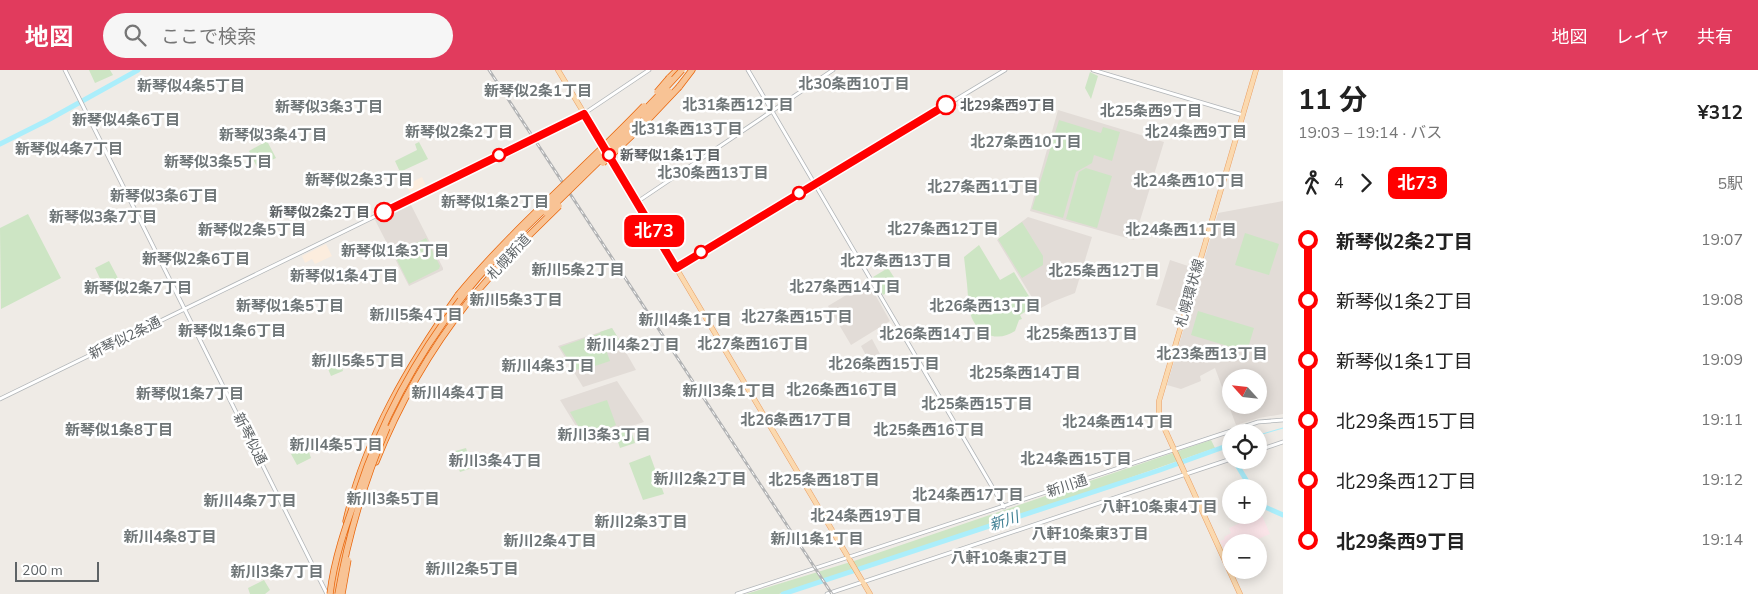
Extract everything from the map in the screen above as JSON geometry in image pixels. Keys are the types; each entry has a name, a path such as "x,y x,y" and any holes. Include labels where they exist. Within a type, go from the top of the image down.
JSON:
{"highway":[{"name":"札幌新道","path":"331,594 350,500 369,449 393,397 417,354 458,295 484,264 636,115 677,70"},
{"path":"331,594 340,545 373,450 394,403 430,341 461,298 505,248 638,118 682,70"},
{"path":"340,594 357,508 379,447 392,416 431,347 466,298 507,251 640,122 686,70"},
{"name":"札幌新道","path":"340,594 352,535 372,472 388,434 425,364 444,334 468,302 510,254 643,125 679,87 692,70"}],"main road":[{"path":"558,70 870,594"},
{"name":"札幌環状線","path":"1240,594 1160,418 1159,406 1160,396 1256,70"}],"street":[{"name":"新琴似通","path":"65,70 331,594"},
{"name":"新琴似2条通","path":"0,399 584,114 649,70"},
{"path":"748,70 1004,507"},
{"path":"637,202 833,70"},
{"path":"676,268 1005,70"},
{"path":"1093,70 1243,115"},
{"name":"新川通","path":"737,594 1258,422 1283,420"},
{"path":"1267,447 1283,442"},
{"name":"新川通","path":"827,594 861,580 1222,462"}],"shaded area":[{"path":"1058,110 1164,142 1134,240 1030,211"},
{"path":"422,177 426,186 412,193 410,192 406,185"},
{"path":"1283,201 1283,414 1236,424 1232,414 1268,414 1268,369 1222,369 1222,387 1215,368 1200,376 1201,381 1181,389 1167,385 1218,213"},
{"path":"410,203 443,270 409,286 375,220"},
{"path":"1028,217 1092,237 1075,293 1039,309 997,240"},
{"path":"326,244 332,256 315,264 312,259 305,263 302,256"},
{"path":"1170,260 1194,268 1181,313 1156,305"},
{"path":"868,282 890,321 851,345 828,306"},
{"path":"612,328 636,370 583,387 558,346"},
{"path":"872,339 880,354 869,361 861,346"},
{"path":"617,381 644,422 585,441 560,400"},
{"path":"1238,524 1266,524 1270,534 1229,534 1231,533 1229,528"}],"green space":[{"path":"89,70 110,70 113,75 95,83"},
{"path":"1090,72 1098,76 1091,99 1085,88"},
{"path":"1059,120 1101,133 1103,127 1120,132 1112,161 1094,155 1092,163 1076,172 1063,218 1032,209"},
{"path":"267,141 276,158 257,167 249,151"},
{"path":"419,142 428,159 400,172 395,161 417,150 415,144"},
{"path":"1086,168 1112,176 1097,228 1066,219 1079,172"},
{"path":"28,214 61,278 1,309 0,228"},
{"path":"1022,222 1043,256 1043,265 1022,278 998,239"},
{"path":"1245,233 1279,244 1269,275 1235,265"},
{"path":"426,238 440,266 439,269 409,284 394,254"},
{"path":"979,245 1000,280 1014,272 1035,306 1020,315 1022,319 1019,320 1015,331 1008,335 997,337 985,333 975,324 970,312 964,257"},
{"path":"109,261 119,280 104,287 95,268"},
{"path":"888,268 899,285 883,295 873,277"},
{"path":"1198,311 1254,328 1248,348 1244,351 1191,335"},
{"path":"612,328 620,341 605,346 600,332"},
{"path":"600,333 610,361 580,371 580,369 575,370 560,347"},
{"path":"340,359 343,371 331,376 326,364"},
{"path":"607,400 616,425 585,438 570,412"},
{"path":"630,428 635,443 620,448 615,433"},
{"path":"1211,440 1215,448 1063,501 779,594 746,594 857,560"},
{"path":"307,446 311,458 297,465 291,454"},
{"path":"466,448 472,468 460,472 452,452"},
{"path":"650,455 664,494 643,500 629,463"},
{"path":"264,580 270,590 265,594 250,594 248,588"}],"waterway":[{"path":"0,144 48,120 138,70"},
{"path":"1267,433 1283,428"},
{"name":"新川","path":"783,594 1222,448"},
{"path":"1239,469 1246,479"},
{"path":"1267,508 1283,515"}],"railway":[{"path":"489,70 832,594"}],"bus line":[{"name":"北73","path":"384,212 584,114 676,268 946,105"}],"place":[{"name":"北29条西9丁目","path":"946,105"},
{"name":"新琴似1条1丁目","path":"609,155"},
{"name":"新琴似2条2丁目","path":"384,212"}],"district":[{"name":"北30条西10丁目","path":"854,84"},
{"name":"新琴似4条5丁目","path":"191,86"},
{"name":"新琴似2条1丁目","path":"538,91"},
{"name":"北31条西12丁目","path":"738,105"},
{"name":"新琴似3条3丁目","path":"329,107"},
{"name":"北25条西9丁目","path":"1151,111"},
{"name":"新琴似4条6丁目","path":"126,120"},
{"name":"北31条西13丁目","path":"687,129"},
{"name":"新琴似2条2丁目","path":"459,132"},
{"name":"北24条西9丁目","path":"1196,132"},
{"name":"新琴似3条4丁目","path":"273,135"},
{"name":"北27条西10丁目","path":"1026,142"},
{"name":"新琴似4条7丁目","path":"69,149"},
{"name":"新琴似3条5丁目","path":"218,162"},
{"name":"北30条西13丁目","path":"713,173"},
{"name":"新琴似2条3丁目","path":"359,180"},
{"name":"北24条西10丁目","path":"1189,181"},
{"name":"北27条西11丁目","path":"983,187"},
{"name":"新琴似3条6丁目","path":"164,196"},
{"name":"新琴似1条2丁目","path":"495,202"},
{"name":"新琴似3条7丁目","path":"103,217"},
{"name":"北27条西12丁目","path":"943,229"},
{"name":"新琴似2条5丁目","path":"252,230"},
{"name":"北24条西11丁目","path":"1181,230"},
{"name":"新琴似1条3丁目","path":"395,251"},
{"name":"新琴似2条6丁目","path":"196,259"},
{"name":"北27条西13丁目","path":"896,261"},
{"name":"新川5条2丁目","path":"578,270"},
{"name":"北25条西12丁目","path":"1104,271"},
{"name":"新琴似1条4丁目","path":"344,276"},
{"name":"北27条西14丁目","path":"845,287"},
{"name":"新琴似2条7丁目","path":"138,288"},
{"name":"新川5条3丁目","path":"516,300"},
{"name":"新琴似1条5丁目","path":"290,306"},
{"name":"北26条西13丁目","path":"985,306"},
{"name":"新川5条4丁目","path":"416,315"},
{"name":"北27条西15丁目","path":"797,317"},
{"name":"新川4条1丁目","path":"685,320"},
{"name":"新琴似1条6丁目","path":"232,331"},
{"name":"北26条西14丁目","path":"935,334"},
{"name":"北25条西13丁目","path":"1082,334"},
{"name":"北27条西16丁目","path":"753,344"},
{"name":"新川4条2丁目","path":"633,345"},
{"name":"北23条西13丁目","path":"1212,354"},
{"name":"新川5条5丁目","path":"358,361"},
{"name":"北26条西15丁目","path":"884,364"},
{"name":"新川4条3丁目","path":"548,366"},
{"name":"北25条西14丁目","path":"1025,373"},
{"name":"北26条西16丁目","path":"842,390"},
{"name":"新川3条1丁目","path":"729,391"},
{"name":"新川4条4丁目","path":"458,393"},
{"name":"新琴似1条7丁目","path":"190,394"},
{"name":"北25条西15丁目","path":"977,404"},
{"name":"北26条西17丁目","path":"796,420"},
{"name":"北24条西14丁目","path":"1118,422"},
{"name":"新琴似1条8丁目","path":"119,430"},
{"name":"北25条西16丁目","path":"929,430"},
{"name":"新川3条3丁目","path":"604,435"},
{"name":"新川4条5丁目","path":"336,445"},
{"name":"北24条西15丁目","path":"1076,459"},
{"name":"新川3条4丁目","path":"495,461"},
{"name":"新川2条2丁目","path":"700,479"},
{"name":"北25条西18丁目","path":"824,480"},
{"name":"北24条西17丁目","path":"968,495"},
{"name":"新川3条5丁目","path":"393,499"},
{"name":"新川4条7丁目","path":"250,501"},
{"name":"八軒10条東4丁目","path":"1159,507"},
{"name":"北24条西19丁目","path":"866,516"},
{"name":"新川2条3丁目","path":"641,522"},
{"name":"八軒10条東3丁目","path":"1090,534"},
{"name":"新川4条8丁目","path":"170,537"},
{"name":"新川1条1丁目","path":"817,539"},
{"name":"新川2条4丁目","path":"550,541"},
{"name":"八軒10条東2丁目","path":"1009,558"},
{"name":"新川2条5丁目","path":"472,569"},
{"name":"新川3条7丁目","path":"277,572"}]}
